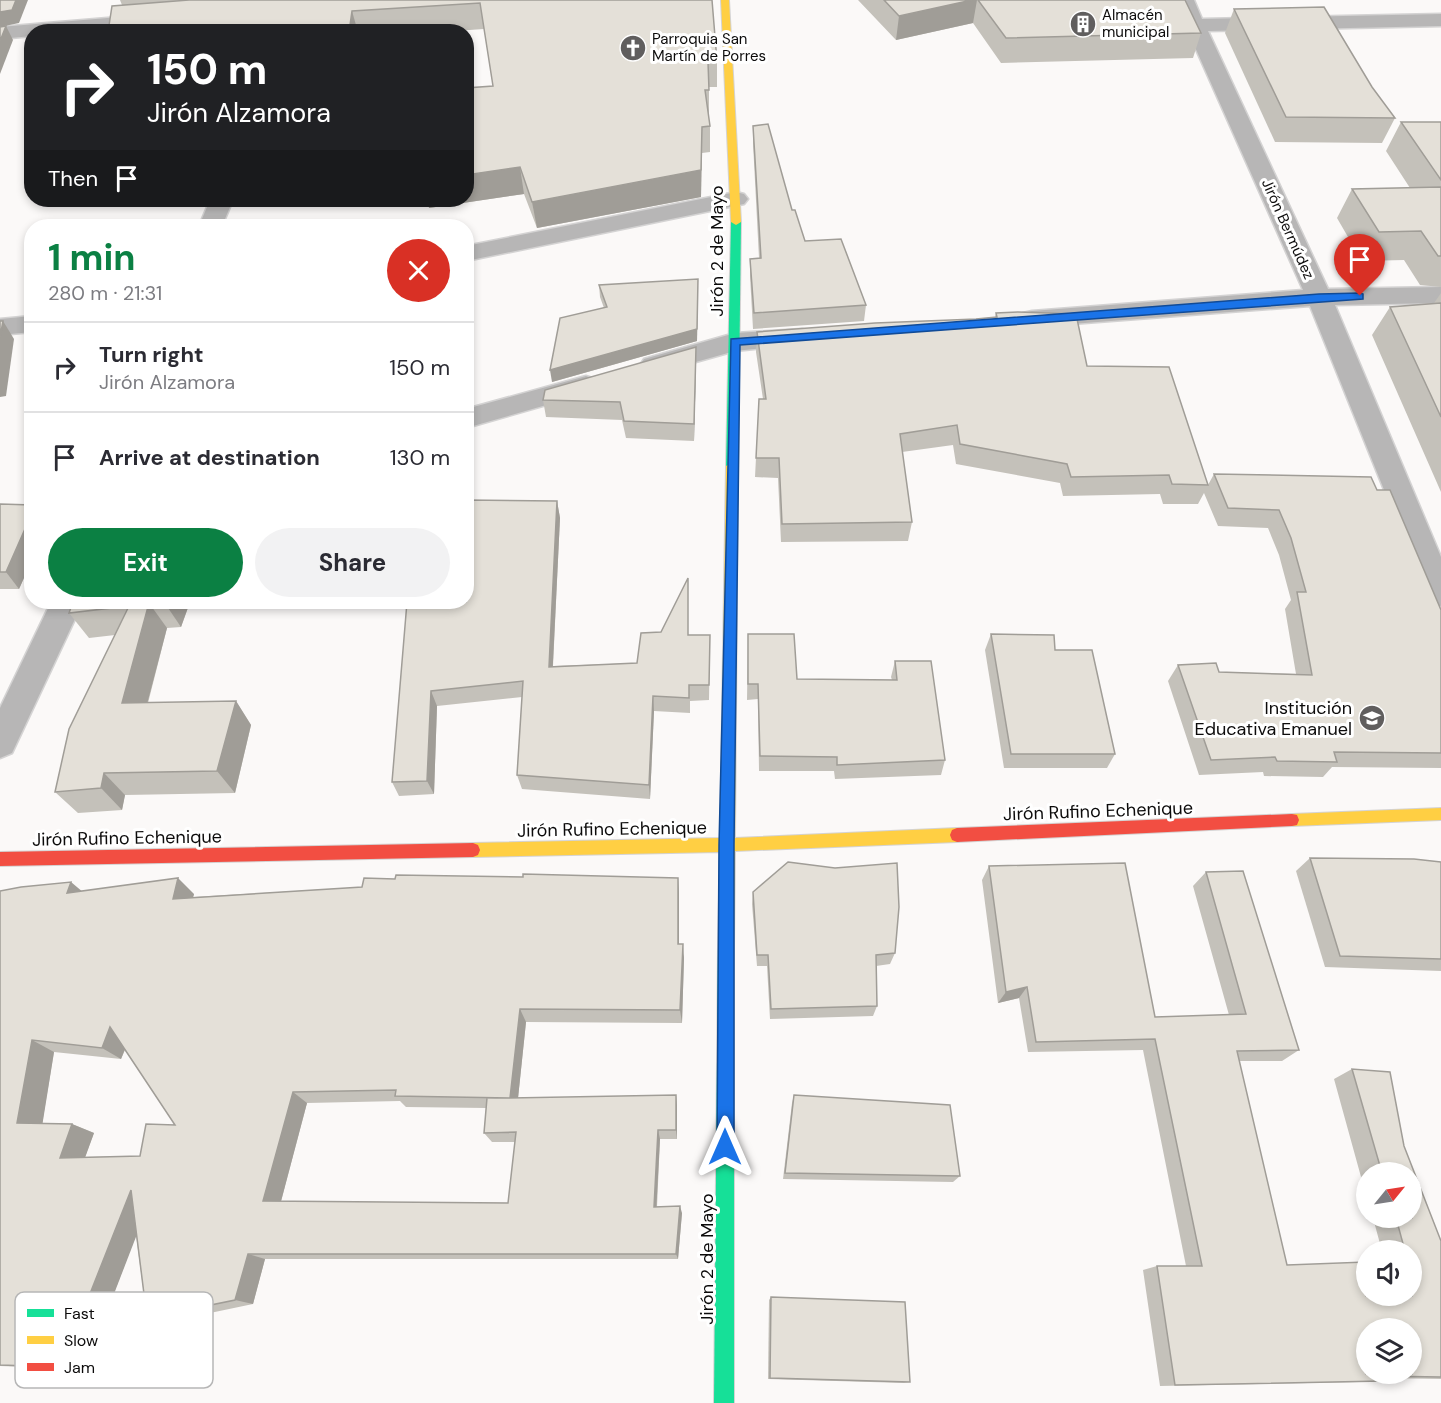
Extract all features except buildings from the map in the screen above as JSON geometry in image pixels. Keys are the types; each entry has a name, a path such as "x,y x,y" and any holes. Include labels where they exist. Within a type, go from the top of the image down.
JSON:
{"street":[{"name":"Jirón 2 de Mayo","path":"724,0 736,199 726,845 724,1403"},
{"name":"Jirón Bermúdez","path":"1184,0 1319,297 1428,529 1441,594"},
{"path":"107,24 179,18"},
{"path":"1196,25 1441,20"},
{"path":"0,33 24,31"},
{"path":"474,252 736,199"},
{"path":"1008,321 1319,297 1441,295"},
{"path":"0,327 24,325"},
{"path":"474,417 735,342 829,335"},
{"path":"0,743 64,609"},
{"name":"Jirón Rufino Echenique","path":"0,859 726,845 1441,814"}],"traffic: fast":[{"path":"732,466 736,222"},
{"path":"724,1403 726,946"}],"traffic: slow":[{"path":"725,0 736,222"},
{"path":"726,946 732,466"},
{"path":"1292,820 1441,814"},
{"path":"473,850 726,845 957,835"}],"traffic: jam":[{"path":"957,835 1292,820"},
{"path":"0,859 473,850"}],"place":[{"name":"Almacén municipal","path":"1083,24"},
{"name":"Parroquia San Martín de Porres","path":"633,48"},
{"name":"Institución Educativa Emanuel","path":"1372,718"}],"route":[{"path":"725,1147 726,845 735,342 1319,297 1360,296"}]}
